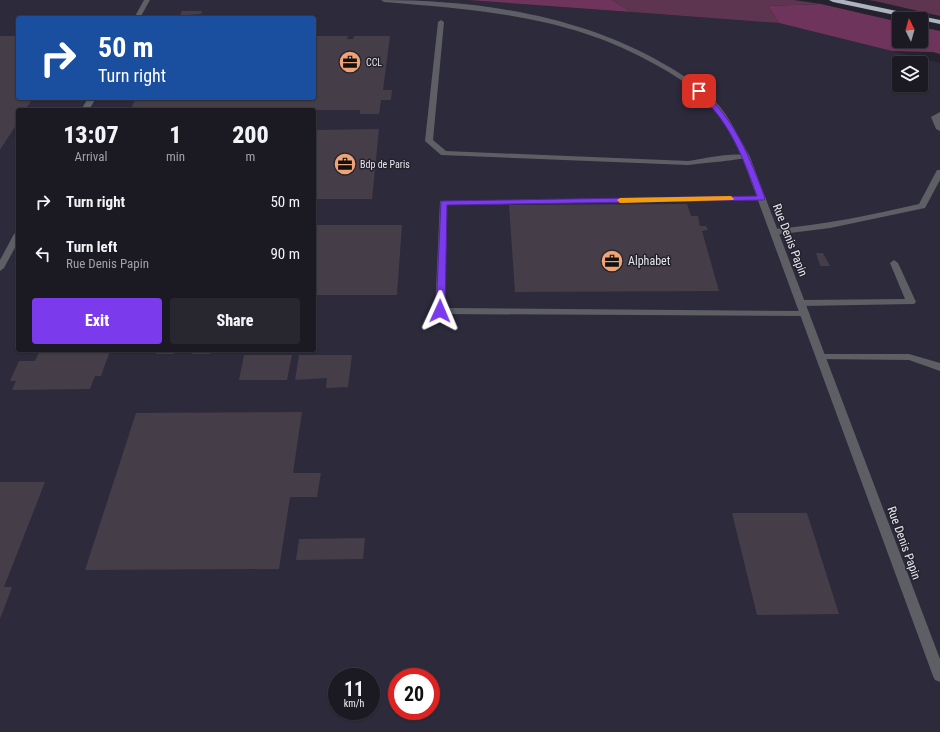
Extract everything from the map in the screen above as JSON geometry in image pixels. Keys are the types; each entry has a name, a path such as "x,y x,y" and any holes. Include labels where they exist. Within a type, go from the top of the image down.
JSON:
{"highway":[{"path":"833,0 940,22"}],"street":[{"path":"138,16 147,0"},
{"name":"Rue Denis Papin","path":"384,0 462,7 524,15 560,22 593,32 626,45 658,62 687,81 711,102 729,125 746,158 762,198 940,676"},
{"path":"441,22 429,141 444,153 688,163 722,158 746,158"},
{"path":"940,114 935,118 940,129"},
{"path":"774,232 794,231 845,223 922,206 940,172"},
{"path":"762,198 443,203 440,311 805,314"},
{"path":"0,268 16,238"},
{"path":"801,303 911,302 894,264"},
{"path":"821,356 909,357 940,367"}],"shaded area":[{"path":"0,0 468,0 779,23 912,56 892,56 892,92 928,92 928,60 940,63 940,732 0,732"},
{"path":"468,0 612,0 631,12"},
{"path":"612,0 794,0 821,4 768,6 779,23 631,12"},
{"path":"868,0 940,0 940,16 928,12"},
{"path":"821,4 892,20 892,48 928,48 928,28 940,31 940,54 933,52 892,51 779,23 768,6"}],"building":[{"path":"182,11 202,11 201,14 180,15"},
{"path":"0,36 16,36 16,100 32,100 26,108 16,108 16,125 0,150"},
{"name":"CCL","path":"316,36 348,36 347,39 353,39 354,36 390,36 383,90 392,90 391,100 381,100 379,114 360,114 360,110 316,110 316,108 131,108 135,100 316,100"},
{"name":"Bdp de Paris","path":"379,129 372,199 316,199 316,130"},
{"name":"Alphabet","path":"687,204 691,216 698,216 700,226 706,226 708,230 702,231 719,291 515,292 509,205"},
{"path":"316,225 402,225 397,295 316,295"},
{"path":"816,253 823,253 830,266 820,266"},
{"path":"39,352 110,352 101,376 95,376 90,389 12,390 16,381 10,381 19,361 35,361"},
{"path":"156,352 174,352 174,354 156,354"},
{"path":"192,352 210,352 210,354 192,354"},
{"path":"250,352 284,352 284,353"},
{"path":"244,355 292,355 287,380 239,380"},
{"path":"299,355 352,355 348,387 326,388 327,378 295,380"},
{"path":"302,412 293,473 321,473 317,497 290,497 279,569 85,570 136,413"},
{"path":"0,482 45,482 4,587 12,587 0,619"},
{"path":"732,513 807,513 839,614 757,615"},
{"path":"365,538 363,559 296,560 299,539"}],"slow traffic":[{"path":"620,200 731,199"}],"place":[{"name":"CCL","path":"350,62"},
{"name":"Bdp de Paris","path":"345,164"},
{"name":"Alphabet","path":"612,261"}],"route":[{"path":"440,311 443,203 762,198 746,158 729,125 711,102 699,91"}]}
